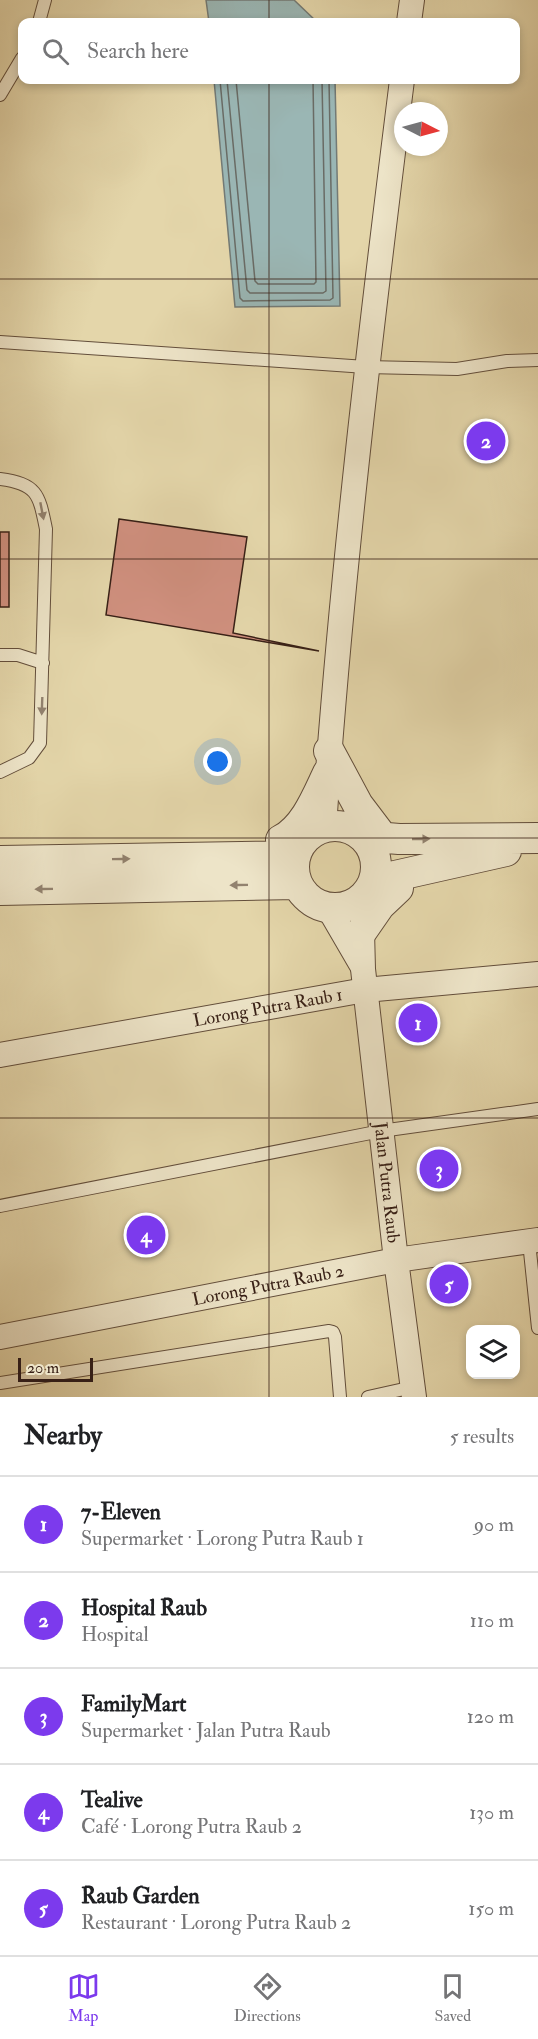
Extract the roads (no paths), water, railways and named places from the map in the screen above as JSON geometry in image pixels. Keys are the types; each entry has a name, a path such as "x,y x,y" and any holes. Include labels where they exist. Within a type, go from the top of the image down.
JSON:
{"street":[{"path":"410,18 412,0"},
{"path":"249,857 286,838 296,829 310,808 328,762 335,670 366,367 401,84"},
{"path":"328,762 358,805 352,832"},
{"path":"328,762 352,832 371,847 376,859 376,872 369,891"},
{"path":"538,838 352,832 311,833 301,843 296,870 305,896 316,905 329,909 342,909 354,904 386,878 538,844"},
{"path":"0,861 249,857 296,870"},
{"path":"0,890 296,870"},
{"path":"362,931 381,905 415,871"},
{"name":"Jalan Putra Raub","path":"369,891 362,931 364,980 396,1260 414,1392"},
{"path":"329,909 364,980"},
{"name":"Lorong Putra Raub 1","path":"0,1055 364,980 538,974"},
{"name":"Lorong Putra Raub 2","path":"0,1337 396,1260 534,1241"}],"lane":[{"path":"40,18 45,0"},
{"path":"0,95 18,65"},
{"path":"0,342 366,367 457,369 507,361 538,360"},
{"path":"0,479 19,482 33,491 40,501 46,529 40,744 28,758 0,772"},
{"path":"0,655 18,655 44,663"},
{"path":"0,1206 381,1131 538,1108"},
{"path":"534,1241 538,1328"},
{"path":"0,1383 330,1331 335,1337 340,1397"},
{"path":"368,1397 414,1392"}],"water":[{"path":"206,0 294,0 313,18 208,18"},
{"path":"214,84 335,84 340,306 235,307"}],"place":[{"name":"Hospital Raub","path":"486,441"},
{"name":"7-Eleven","path":"418,1023"},
{"name":"FamilyMart","path":"439,1169"},
{"name":"Tealive","path":"146,1235"},
{"name":"Raub Garden","path":"449,1284"}]}
